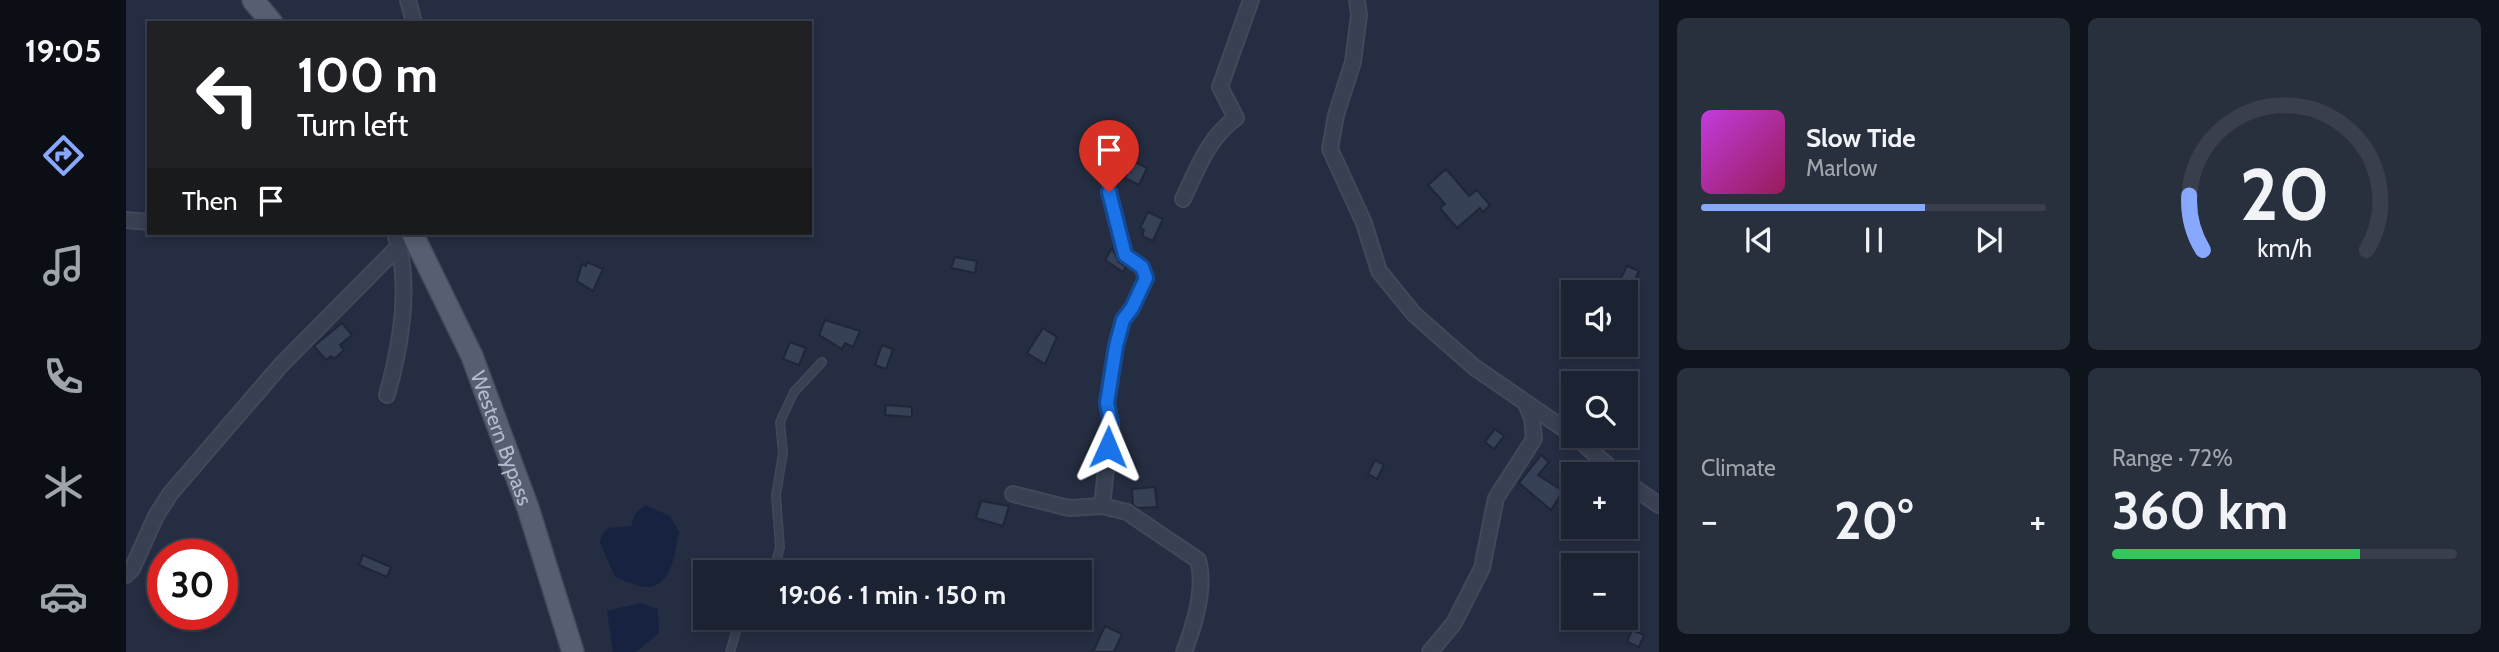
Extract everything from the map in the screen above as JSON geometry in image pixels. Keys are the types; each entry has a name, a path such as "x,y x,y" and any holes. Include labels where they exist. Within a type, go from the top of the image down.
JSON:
{"main road":[{"path":"253,0 270,21"},
{"name":"Western Bypass","path":"402,238 472,356 528,508 573,652"}],"street":[{"path":"408,0 413,21"},
{"path":"1183,199 1207,147 1222,128 1236,118 1220,88 1251,0"},
{"path":"1357,0 1359,15 1353,62 1336,115 1330,149 1334,163 1361,216 1379,271 1414,314 1474,367 1561,427"},
{"path":"1102,506 1111,423 1107,403 1116,346 1123,320 1132,308 1146,278 1142,267 1125,255 1109,192"},
{"path":"126,220 147,222"},
{"path":"387,395 394,371 405,279 402,238"},
{"path":"126,575 132,569 156,516 170,494 281,365 402,238"},
{"path":"1525,403 1532,418 1534,439"},
{"path":"1430,652 1454,623 1482,568 1496,498 1534,439 1555,429 1561,431"},
{"path":"1588,448 1603,462"},
{"path":"1638,490 1659,505"},
{"path":"1013,494 1069,508 1102,506 1126,512 1150,525 1198,560 1201,570 1199,589 1192,632 1184,652"}],"lane":[{"path":"777,560 780,547 776,495 783,453 780,422 794,392 822,362"},
{"path":"730,652 736,630"}],"water":[{"path":"645,505 670,516 679,532 668,573 656,585 648,587 615,577 600,543 602,534 609,528 631,526 635,514"},
{"path":"640,603 658,609 659,633 636,652 613,652 607,611"}],"building":[{"path":"1133,161 1147,168 1139,185 1125,178"},
{"path":"1446,169 1469,196 1477,190 1490,205 1483,212 1480,208 1457,228 1440,208 1445,204 1428,185"},
{"path":"1148,212 1163,219 1153,241 1142,236 1144,230 1140,228"},
{"path":"1112,248 1119,262 1126,267 1123,272 1105,260"},
{"path":"955,257 977,261 975,273 951,268"},
{"path":"587,262 603,269 593,291 577,281 582,264 586,266"},
{"path":"1627,266 1639,271 1635,280 1620,280"},
{"path":"825,320 860,331 853,347 845,343 842,349 819,335"},
{"path":"342,323 352,335 340,345 344,350 334,359 331,356 326,360 314,346"},
{"path":"1043,328 1057,337 1045,364 1027,353"},
{"path":"790,342 806,348 799,365 783,359"},
{"path":"882,345 893,349 886,369 875,365"},
{"path":"886,405 912,407 912,417 885,415"},
{"path":"1495,429 1504,436 1494,449 1485,442"},
{"path":"1541,455 1549,462 1538,475 1561,490 1561,494 1551,510 1519,483"},
{"path":"1375,460 1384,465 1377,479 1368,474"},
{"path":"1155,487 1157,507 1138,508 1133,505 1132,489"},
{"path":"981,501 1009,506 1003,526 976,518"},
{"path":"363,555 391,567 387,577 359,565"},
{"path":"1105,626 1122,634 1114,652 1093,652"},
{"path":"1632,630 1644,635 1639,647 1627,642"}],"route":[{"path":"1108,447 1111,423 1107,403 1116,346 1123,320 1132,308 1146,278 1142,267 1125,255 1109,192"}]}
